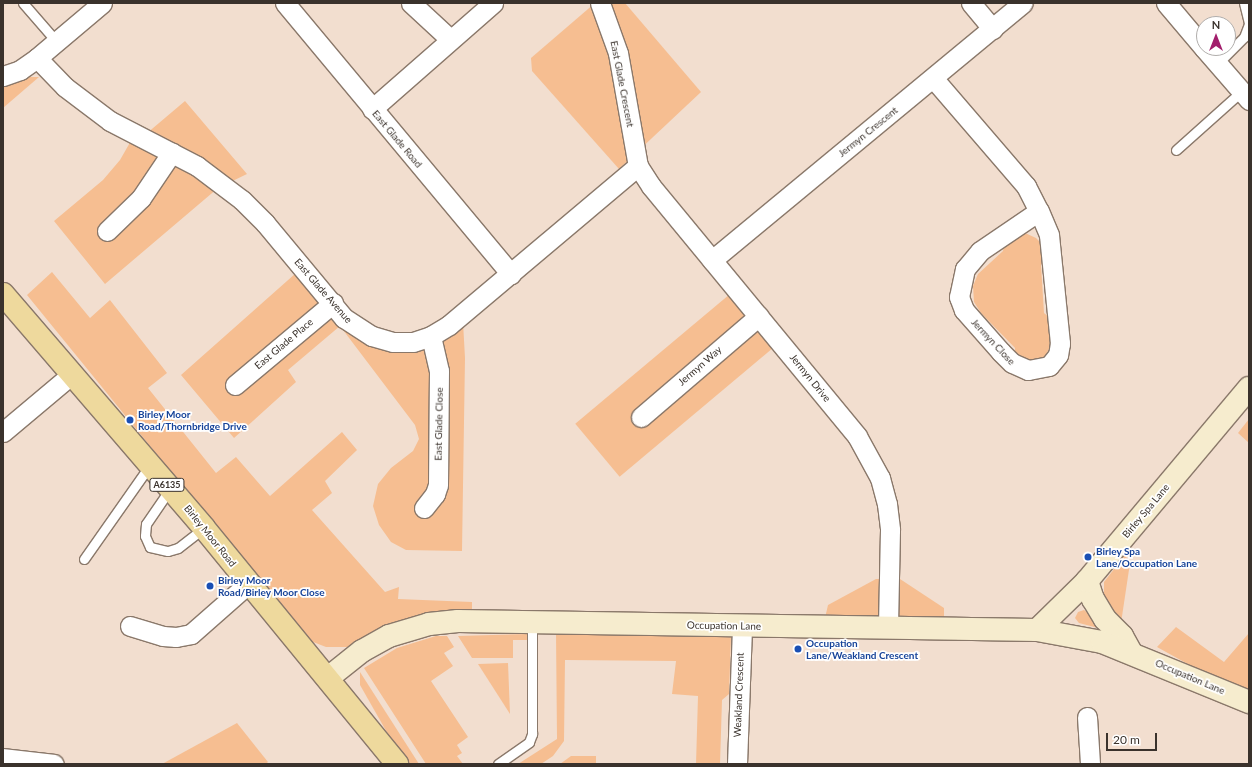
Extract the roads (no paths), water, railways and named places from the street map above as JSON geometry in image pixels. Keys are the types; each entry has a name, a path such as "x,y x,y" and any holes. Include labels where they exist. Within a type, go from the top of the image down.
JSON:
{"main road":[{"name":"Birley Moor Road","path":"3,294 204,528 397,764"}],"street":[{"path":"3,76 20,70 37,58 102,3"},
{"name":"East Glade Road","path":"285,3 511,274"},
{"path":"411,3 450,39"},
{"path":"372,108 493,3"},
{"name":"East Glade Crescent","path":"600,3 618,53 638,166"},
{"path":"971,3 993,29"},
{"name":"Jermyn Crescent","path":"712,260 1023,3"},
{"path":"1166,3 1196,39"},
{"path":"1211,56 1245,95"},
{"name":"East Glade Avenue","path":"37,58 66,87 110,121 197,166 242,200 356,328 372,336 392,342 413,342 431,336 449,325 638,166"},
{"name":"Jermyn Close","path":"933,78 1014,170 1039,211 1050,242 1060,343 1055,361 1049,366 1028,370 1012,363 1000,352 964,310 959,297 965,269 980,251 1039,211"},
{"path":"107,231 140,198 172,152"},
{"name":"Jermyn Drive","path":"638,166 651,186 857,436 880,478 887,504 890,530 888,628"},
{"name":"East Glade Place","path":"235,385 333,303"},
{"name":"Jermyn Way","path":"641,417 759,316"},
{"name":"East Glade Close","path":"424,508 435,494 438,485 439,372 431,336"},
{"path":"3,432 71,375"},
{"name":"Birley Spa Lane","path":"1037,630 1087,581 1249,388"},
{"path":"1087,581 1093,599 1105,619 1122,636 1131,652"},
{"path":"130,626 162,636 176,637 191,634 248,583"},
{"name":"Occupation Lane","path":"328,678 362,651 389,636 410,629 458,621 1037,630 1075,635 1131,652 1249,702"},
{"name":"Weakland Crescent","path":"736,764 742,626"},
{"path":"1087,717 1090,764"},
{"path":"5,760 54,764"}],"lane":[{"path":"23,3 56,41"},
{"path":"1218,63 1244,37 1249,24 1244,3"},
{"path":"1176,150 1245,95"},
{"path":"84,559 151,465"},
{"path":"170,489 146,524 145,536 150,547 168,551 178,548 204,528"},
{"path":"498,764 529,742 532,734 532,622"}],"place":[{"name":"Birley Moor Road/Thornbridge Drive","path":"130,420"},
{"name":"Birley Spa Lane/Occupation Lane","path":"1088,557"},
{"name":"Birley Moor Road/Birley Moor Close","path":"210,586"},
{"name":"Occupation Lane/Weakland Crescent","path":"798,649"}]}
